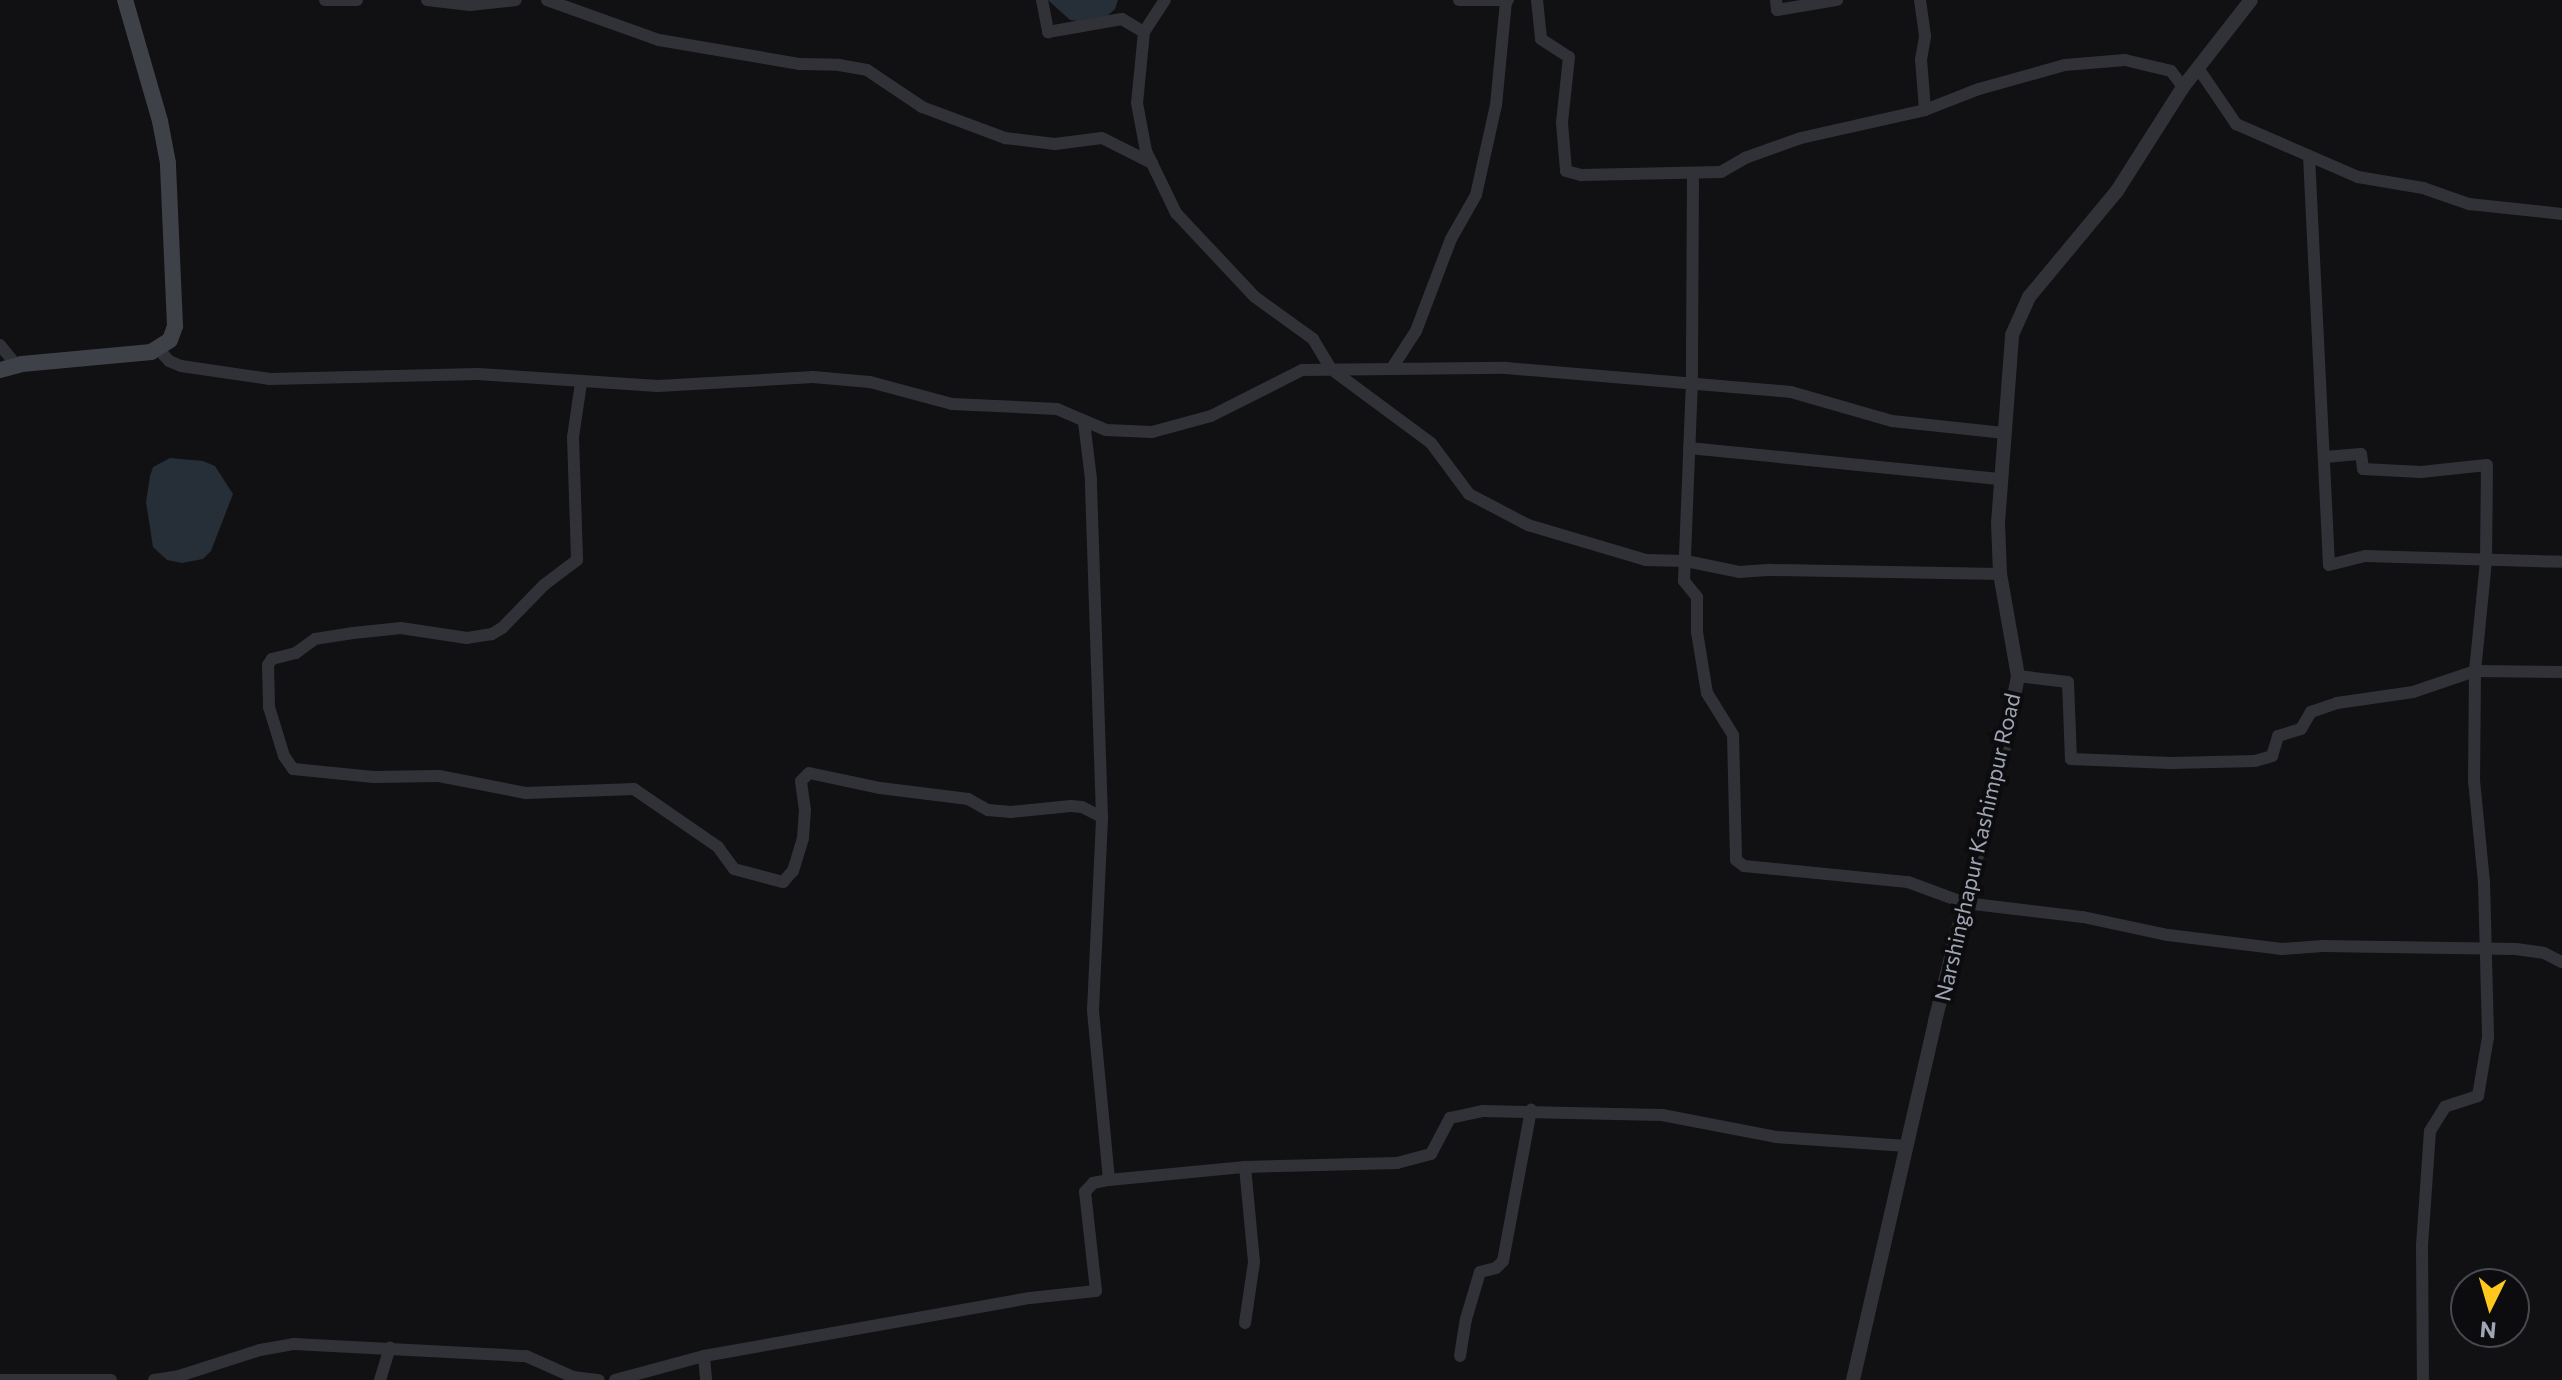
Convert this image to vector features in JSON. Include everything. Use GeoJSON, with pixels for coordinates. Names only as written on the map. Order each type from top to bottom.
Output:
{"type":"FeatureCollection","features":[{"type":"Feature","properties":{"kind":"main road"},"geometry":{"type":"LineString","coordinates":[[12,366],[155,350],[170,340],[175,326],[168,163],[160,121],[125,0]]}},
{"type":"Feature","properties":{"kind":"street"},"geometry":{"type":"LineString","coordinates":[[325,0],[357,0]]}},
{"type":"Feature","properties":{"kind":"street"},"geometry":{"type":"LineString","coordinates":[[427,0],[470,5],[516,0]]}},
{"type":"Feature","properties":{"kind":"street"},"geometry":{"type":"LineString","coordinates":[[547,0],[659,40],[800,64],[839,65],[867,70],[922,107],[1005,138],[1055,144],[1102,138],[1152,163]]}},
{"type":"Feature","properties":{"kind":"street"},"geometry":{"type":"LineString","coordinates":[[1042,0],[1048,32],[1122,19],[1144,32]]}},
{"type":"Feature","properties":{"kind":"street"},"geometry":{"type":"LineString","coordinates":[[1165,0],[1144,32],[1137,103],[1146,151],[1176,213],[1255,297],[1313,339],[1331,369],[1431,443],[1469,494],[1528,525],[1646,560],[1686,561],[1739,572],[2000,574]]}},
{"type":"Feature","properties":{"kind":"street"},"geometry":{"type":"LineString","coordinates":[[1392,368],[1421,321],[1451,239],[1476,195],[1496,105],[1507,1],[1459,0]]}},
{"type":"Feature","properties":{"kind":"street"},"geometry":{"type":"LineString","coordinates":[[1537,0],[1541,39],[1569,57],[1562,123],[1566,171],[1581,175],[1721,172],[1745,158],[1801,138],[1925,110],[1979,89],[2065,65],[2125,60],[2171,71],[2183,87]]}},
{"type":"Feature","properties":{"kind":"street"},"geometry":{"type":"LineString","coordinates":[[1776,0],[1777,10],[1837,0]]}},
{"type":"Feature","properties":{"kind":"street"},"geometry":{"type":"LineString","coordinates":[[1920,0],[1925,37],[1921,59],[1925,110]]}},
{"type":"Feature","properties":{"kind":"street","name":"Narshinghapur Kashimpur Road"},"geometry":{"type":"LineString","coordinates":[[1853,1380],[2002,757],[2018,676],[2000,574],[2001,479],[2012,335],[2029,297],[2117,191],[2183,87],[2251,0]]}},
{"type":"Feature","properties":{"kind":"street"},"geometry":{"type":"LineString","coordinates":[[2198,68],[2236,124],[2358,177],[2423,188],[2469,204],[2562,214]]}},
{"type":"Feature","properties":{"kind":"street"},"geometry":{"type":"LineString","coordinates":[[2309,156],[2329,565],[2365,556],[2562,562]]}},
{"type":"Feature","properties":{"kind":"street"},"geometry":{"type":"LineString","coordinates":[[1693,173],[1692,381],[1684,581],[1697,597],[1697,632],[1707,693],[1733,735],[1736,860],[1744,866],[1908,882],[1965,903],[2069,915],[2168,935],[2282,949],[2323,946],[2488,948],[2544,953],[2562,962]]}},
{"type":"Feature","properties":{"kind":"street"},"geometry":{"type":"LineString","coordinates":[[0,345],[12,366]]}},
{"type":"Feature","properties":{"kind":"street"},"geometry":{"type":"LineString","coordinates":[[155,350],[181,366],[270,379],[478,374],[658,386],[813,377],[870,382],[952,404],[1057,409],[1106,430],[1152,432],[1211,416],[1302,370],[1506,368],[1590,378],[1692,381],[1791,392],[1892,421],[2005,433]]}},
{"type":"Feature","properties":{"kind":"street"},"geometry":{"type":"LineString","coordinates":[[581,383],[573,437],[577,560],[544,585],[502,628],[492,634],[467,638],[401,628],[353,633],[315,639],[296,653],[272,659],[268,665],[269,707],[284,756],[293,769],[374,777],[439,776],[526,793],[634,789],[718,847],[734,869],[783,882],[793,871],[803,838],[805,810],[801,781],[809,773],[880,788],[968,799],[988,810],[1011,812],[1071,806],[1102,817]]}},
{"type":"Feature","properties":{"kind":"street"},"geometry":{"type":"LineString","coordinates":[[1084,422],[1091,479],[1102,817],[1093,1010],[1109,1180]]}},
{"type":"Feature","properties":{"kind":"street"},"geometry":{"type":"LineString","coordinates":[[1689,448],[2001,479]]}},
{"type":"Feature","properties":{"kind":"street"},"geometry":{"type":"LineString","coordinates":[[2325,457],[2361,454],[2363,469],[2421,472],[2487,465],[2486,561],[2475,671],[2474,780],[2488,948],[2485,989],[2488,1037],[2483,1081],[2478,1096],[2445,1107],[2430,1131],[2422,1245],[2423,1380]]}},
{"type":"Feature","properties":{"kind":"street"},"geometry":{"type":"LineString","coordinates":[[2018,676],[2068,682],[2071,759],[2171,763],[2255,761],[2272,756],[2278,736],[2301,729],[2311,712],[2337,703],[2413,692],[2475,671],[2562,672]]}},
{"type":"Feature","properties":{"kind":"street"},"geometry":{"type":"LineString","coordinates":[[1460,1356],[1466,1319],[1480,1272],[1496,1268],[1503,1261],[1531,1110]]}},
{"type":"Feature","properties":{"kind":"street"},"geometry":{"type":"LineString","coordinates":[[615,1380],[704,1356],[1030,1298],[1096,1291],[1085,1192],[1093,1183],[1245,1167],[1397,1163],[1431,1154],[1450,1118],[1483,1111],[1662,1115],[1776,1137],[1907,1146]]}},
{"type":"Feature","properties":{"kind":"street"},"geometry":{"type":"LineString","coordinates":[[1245,1167],[1254,1262],[1245,1323]]}},
{"type":"Feature","properties":{"kind":"street"},"geometry":{"type":"LineString","coordinates":[[154,1380],[179,1376],[273,1347],[390,1348],[526,1356],[573,1377],[599,1380]]}},
{"type":"Feature","properties":{"kind":"street"},"geometry":{"type":"LineString","coordinates":[[380,1380],[390,1348]]}},
{"type":"Feature","properties":{"kind":"street"},"geometry":{"type":"LineString","coordinates":[[704,1356],[706,1380]]}},
{"type":"Feature","properties":{"kind":"street"},"geometry":{"type":"LineString","coordinates":[[0,1380],[111,1380]]}},
{"type":"Feature","properties":{"kind":"shaded area"},"geometry":{"type":"Polygon","coordinates":[[[1048,0],[1118,0],[1115,9],[1106,17],[1084,22],[1070,20],[1048,0]]]}},
{"type":"Feature","properties":{"kind":"shaded area"},"geometry":{"type":"Polygon","coordinates":[[[170,458],[203,461],[215,466],[233,494],[211,551],[203,559],[182,563],[167,560],[153,547],[146,502],[150,476],[153,467],[170,458]]]}}]}
